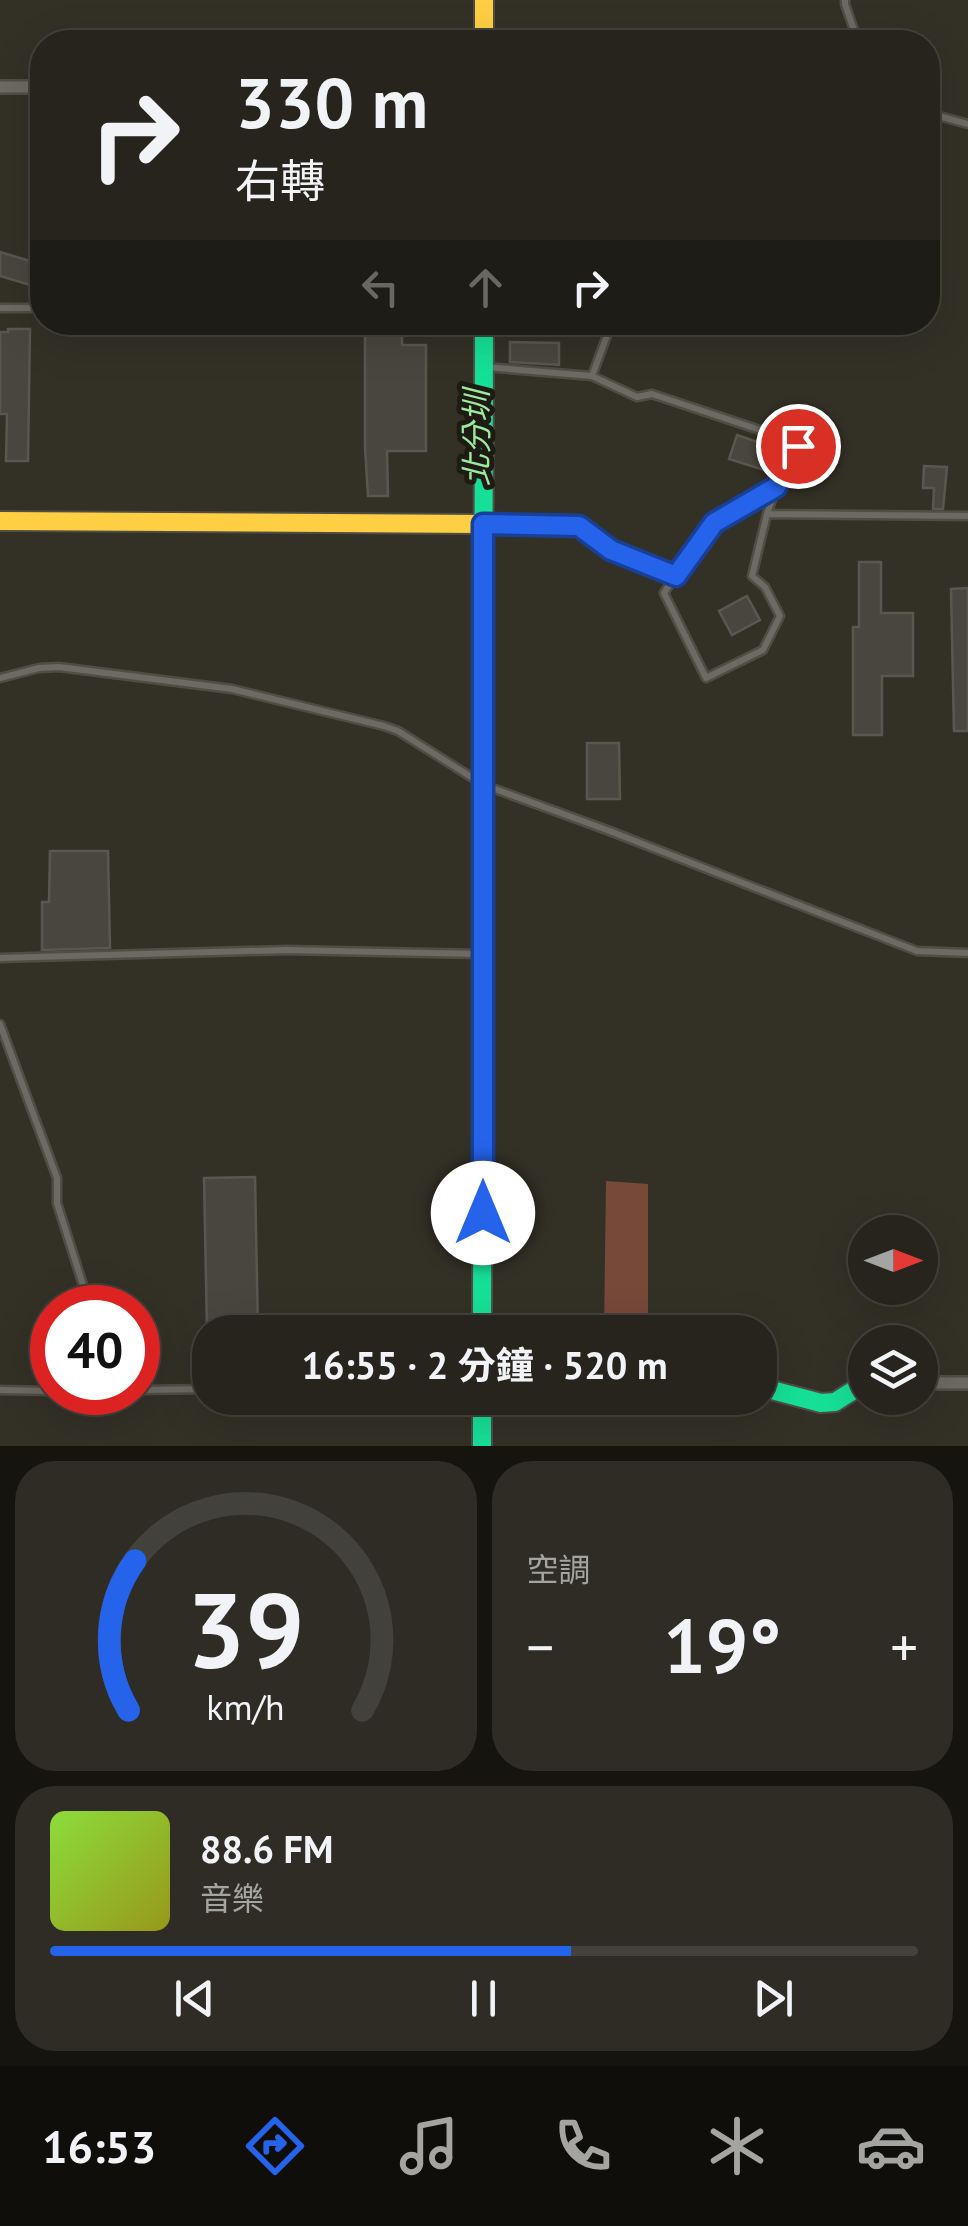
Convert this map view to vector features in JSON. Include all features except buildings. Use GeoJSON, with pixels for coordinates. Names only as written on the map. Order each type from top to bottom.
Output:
{"type":"FeatureCollection","features":[{"type":"Feature","properties":{"kind":"street"},"geometry":{"type":"LineString","coordinates":[[484,0],[484,30]]}},
{"type":"Feature","properties":{"kind":"street"},"geometry":{"type":"LineString","coordinates":[[0,87],[30,87]]}},
{"type":"Feature","properties":{"kind":"street"},"geometry":{"type":"LineString","coordinates":[[482,1315],[477,954],[484,784],[476,524],[484,335]]}},
{"type":"Feature","properties":{"kind":"street"},"geometry":{"type":"LineString","coordinates":[[0,521],[476,524]]}},
{"type":"Feature","properties":{"kind":"street"},"geometry":{"type":"LineString","coordinates":[[938,1383],[968,1383]]}},
{"type":"Feature","properties":{"kind":"street"},"geometry":{"type":"LineString","coordinates":[[777,1391],[821,1403],[835,1402],[848,1394]]}},
{"type":"Feature","properties":{"kind":"street"},"geometry":{"type":"LineString","coordinates":[[482,1415],[482,1446]]}},
{"type":"Feature","properties":{"kind":"lane"},"geometry":{"type":"LineString","coordinates":[[845,0],[854,30]]}},
{"type":"Feature","properties":{"kind":"lane"},"geometry":{"type":"LineString","coordinates":[[940,116],[968,124]]}},
{"type":"Feature","properties":{"kind":"lane"},"geometry":{"type":"LineString","coordinates":[[0,308],[30,308]]}},
{"type":"Feature","properties":{"kind":"lane"},"geometry":{"type":"LineString","coordinates":[[592,376],[607,335]]}},
{"type":"Feature","properties":{"kind":"lane"},"geometry":{"type":"LineString","coordinates":[[484,367],[592,376],[636,398],[652,394],[798,446],[776,487],[752,576],[765,587],[780,616],[763,650],[706,678],[664,592],[714,523],[776,487]]}},
{"type":"Feature","properties":{"kind":"lane"},"geometry":{"type":"LineString","coordinates":[[767,514],[968,516]]}},
{"type":"Feature","properties":{"kind":"lane"},"geometry":{"type":"LineString","coordinates":[[476,524],[579,526],[611,550],[676,576]]}},
{"type":"Feature","properties":{"kind":"lane"},"geometry":{"type":"LineString","coordinates":[[0,678],[59,666],[232,689],[398,731],[484,784],[917,952],[968,953]]}},
{"type":"Feature","properties":{"kind":"lane"},"geometry":{"type":"LineString","coordinates":[[0,958],[286,950],[477,954]]}},
{"type":"Feature","properties":{"kind":"lane"},"geometry":{"type":"LineString","coordinates":[[0,1024],[57,1178],[57,1203],[83,1285]]}},
{"type":"Feature","properties":{"kind":"lane"},"geometry":{"type":"LineString","coordinates":[[160,1390],[192,1389]]}},
{"type":"Feature","properties":{"kind":"lane"},"geometry":{"type":"LineString","coordinates":[[0,1390],[30,1391]]}},
{"type":"Feature","properties":{"kind":"shaded area"},"geometry":{"type":"Polygon","coordinates":[[[606,1181],[648,1184],[648,1315],[604,1315],[606,1181]]]}},
{"type":"Feature","properties":{"kind":"traffic: fast"},"geometry":{"type":"LineString","coordinates":[[482,1315],[484,335]]}},
{"type":"Feature","properties":{"kind":"traffic: fast"},"geometry":{"type":"LineString","coordinates":[[777,1391],[821,1403],[835,1402],[848,1394]]}},
{"type":"Feature","properties":{"kind":"traffic: fast"},"geometry":{"type":"LineString","coordinates":[[482,1415],[482,1446]]}},
{"type":"Feature","properties":{"kind":"traffic: slow"},"geometry":{"type":"LineString","coordinates":[[484,0],[484,30]]}},
{"type":"Feature","properties":{"kind":"traffic: slow"},"geometry":{"type":"LineString","coordinates":[[0,521],[483,524]]}},
{"type":"Feature","properties":{"kind":"route"},"geometry":{"type":"LineString","coordinates":[[483,1213],[483,524],[579,526],[611,550],[676,576],[714,523],[776,487],[798,446]]}},
{"type":"Feature","properties":{"kind":"water label","name":"北分圳"},"geometry":{"type":"Point","coordinates":[477,438]}}]}
